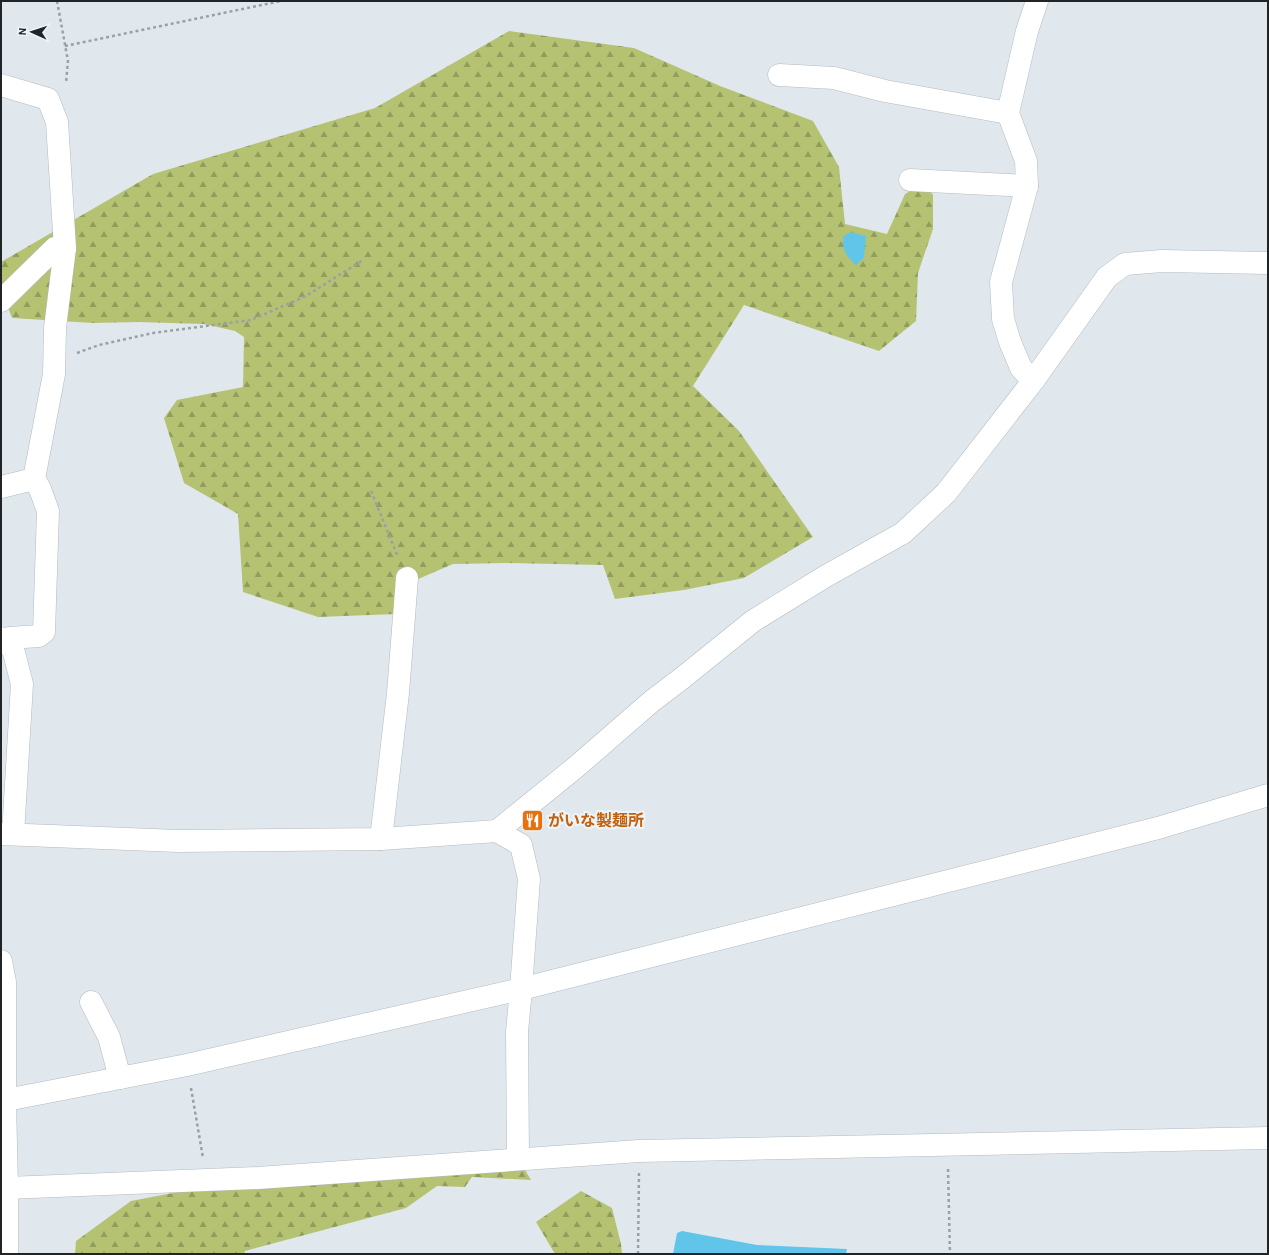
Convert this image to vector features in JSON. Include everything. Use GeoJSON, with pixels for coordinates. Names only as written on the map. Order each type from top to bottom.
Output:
{"type":"FeatureCollection","features":[{"type":"Feature","properties":{"kind":"street"},"geometry":{"type":"LineString","coordinates":[[1033,381],[1021,368],[1010,342],[1003,320],[1001,282],[1027,186],[1026,161],[1008,113],[1027,30],[1037,1]]}},
{"type":"Feature","properties":{"kind":"street"},"geometry":{"type":"LineString","coordinates":[[778,76],[834,78],[885,91],[1008,113]]}},
{"type":"Feature","properties":{"kind":"street"},"geometry":{"type":"LineString","coordinates":[[1,85],[48,99],[50,104],[57,122],[65,248],[55,328],[54,374],[34,479],[40,489],[48,511],[44,632],[39,636],[9,638],[4,640],[13,649],[22,684],[7,834],[178,841],[381,839],[497,831],[576,767],[652,701],[753,621],[826,576],[903,533],[946,493],[1033,381],[1107,277],[1125,264],[1162,262],[1268,263]]}},
{"type":"Feature","properties":{"kind":"street"},"geometry":{"type":"LineString","coordinates":[[910,180],[1027,186]]}},
{"type":"Feature","properties":{"kind":"street"},"geometry":{"type":"LineString","coordinates":[[1,301],[55,248],[65,248]]}},
{"type":"Feature","properties":{"kind":"street"},"geometry":{"type":"LineString","coordinates":[[1,487],[34,479]]}},
{"type":"Feature","properties":{"kind":"street"},"geometry":{"type":"LineString","coordinates":[[381,839],[398,693],[407,578]]}},
{"type":"Feature","properties":{"kind":"street"},"geometry":{"type":"LineString","coordinates":[[3,1101],[187,1065],[522,989],[1158,828],[1268,795]]}},
{"type":"Feature","properties":{"kind":"street"},"geometry":{"type":"LineString","coordinates":[[497,831],[520,845],[529,879],[522,989],[517,1032],[518,1159]]}},
{"type":"Feature","properties":{"kind":"street"},"geometry":{"type":"LineString","coordinates":[[1,961],[5,982],[3,1101],[7,1188],[7,1254]]}},
{"type":"Feature","properties":{"kind":"street"},"geometry":{"type":"LineString","coordinates":[[91,1002],[109,1037],[120,1078]]}},
{"type":"Feature","properties":{"kind":"street"},"geometry":{"type":"LineString","coordinates":[[7,1188],[258,1178],[639,1151],[1268,1138]]}},
{"type":"Feature","properties":{"kind":"path"},"geometry":{"type":"LineString","coordinates":[[50,104],[66,87],[68,61],[57,1]]}},
{"type":"Feature","properties":{"kind":"path"},"geometry":{"type":"LineString","coordinates":[[66,46],[281,1]]}},
{"type":"Feature","properties":{"kind":"path"},"geometry":{"type":"LineString","coordinates":[[54,360],[65,359],[81,351],[99,345],[153,333],[251,320],[306,296],[363,260]]}},
{"type":"Feature","properties":{"kind":"path"},"geometry":{"type":"LineString","coordinates":[[371,491],[407,578]]}},
{"type":"Feature","properties":{"kind":"path"},"geometry":{"type":"LineString","coordinates":[[187,1065],[207,1180]]}},
{"type":"Feature","properties":{"kind":"path"},"geometry":{"type":"LineString","coordinates":[[948,1144],[950,1254]]}},
{"type":"Feature","properties":{"kind":"path"},"geometry":{"type":"LineString","coordinates":[[638,1254],[639,1151]]}},
{"type":"Feature","properties":{"kind":"green space"},"geometry":{"type":"Polygon","coordinates":[[[509,31],[634,48],[720,86],[813,121],[839,167],[845,224],[887,234],[905,194],[923,183],[933,195],[933,229],[918,273],[916,321],[879,351],[744,305],[693,386],[739,431],[813,537],[744,578],[684,590],[615,599],[603,565],[505,563],[453,564],[409,583],[396,614],[318,617],[243,592],[238,514],[184,483],[164,418],[177,400],[243,387],[244,337],[235,331],[204,324],[138,322],[93,323],[12,318],[1,289],[1,262],[153,174],[375,108],[509,31]]]}},
{"type":"Feature","properties":{"kind":"green space"},"geometry":{"type":"Polygon","coordinates":[[[522,1165],[531,1180],[472,1177],[465,1187],[437,1186],[406,1208],[245,1251],[244,1254],[75,1254],[76,1241],[131,1201],[209,1186],[522,1165]]]}},
{"type":"Feature","properties":{"kind":"green space"},"geometry":{"type":"Polygon","coordinates":[[[581,1191],[612,1208],[622,1254],[555,1254],[536,1222],[581,1191]]]}},
{"type":"Feature","properties":{"kind":"water"},"geometry":{"type":"Polygon","coordinates":[[[850,232],[866,236],[864,258],[856,265],[850,259],[843,246],[843,237],[850,232]]]}},
{"type":"Feature","properties":{"kind":"water"},"geometry":{"type":"Polygon","coordinates":[[[682,1231],[757,1245],[847,1249],[846,1254],[673,1254],[677,1233],[682,1231]]]}},
{"type":"Feature","properties":{"kind":"place","name":"がいな製麺所"},"geometry":{"type":"Point","coordinates":[533,820]}}]}
